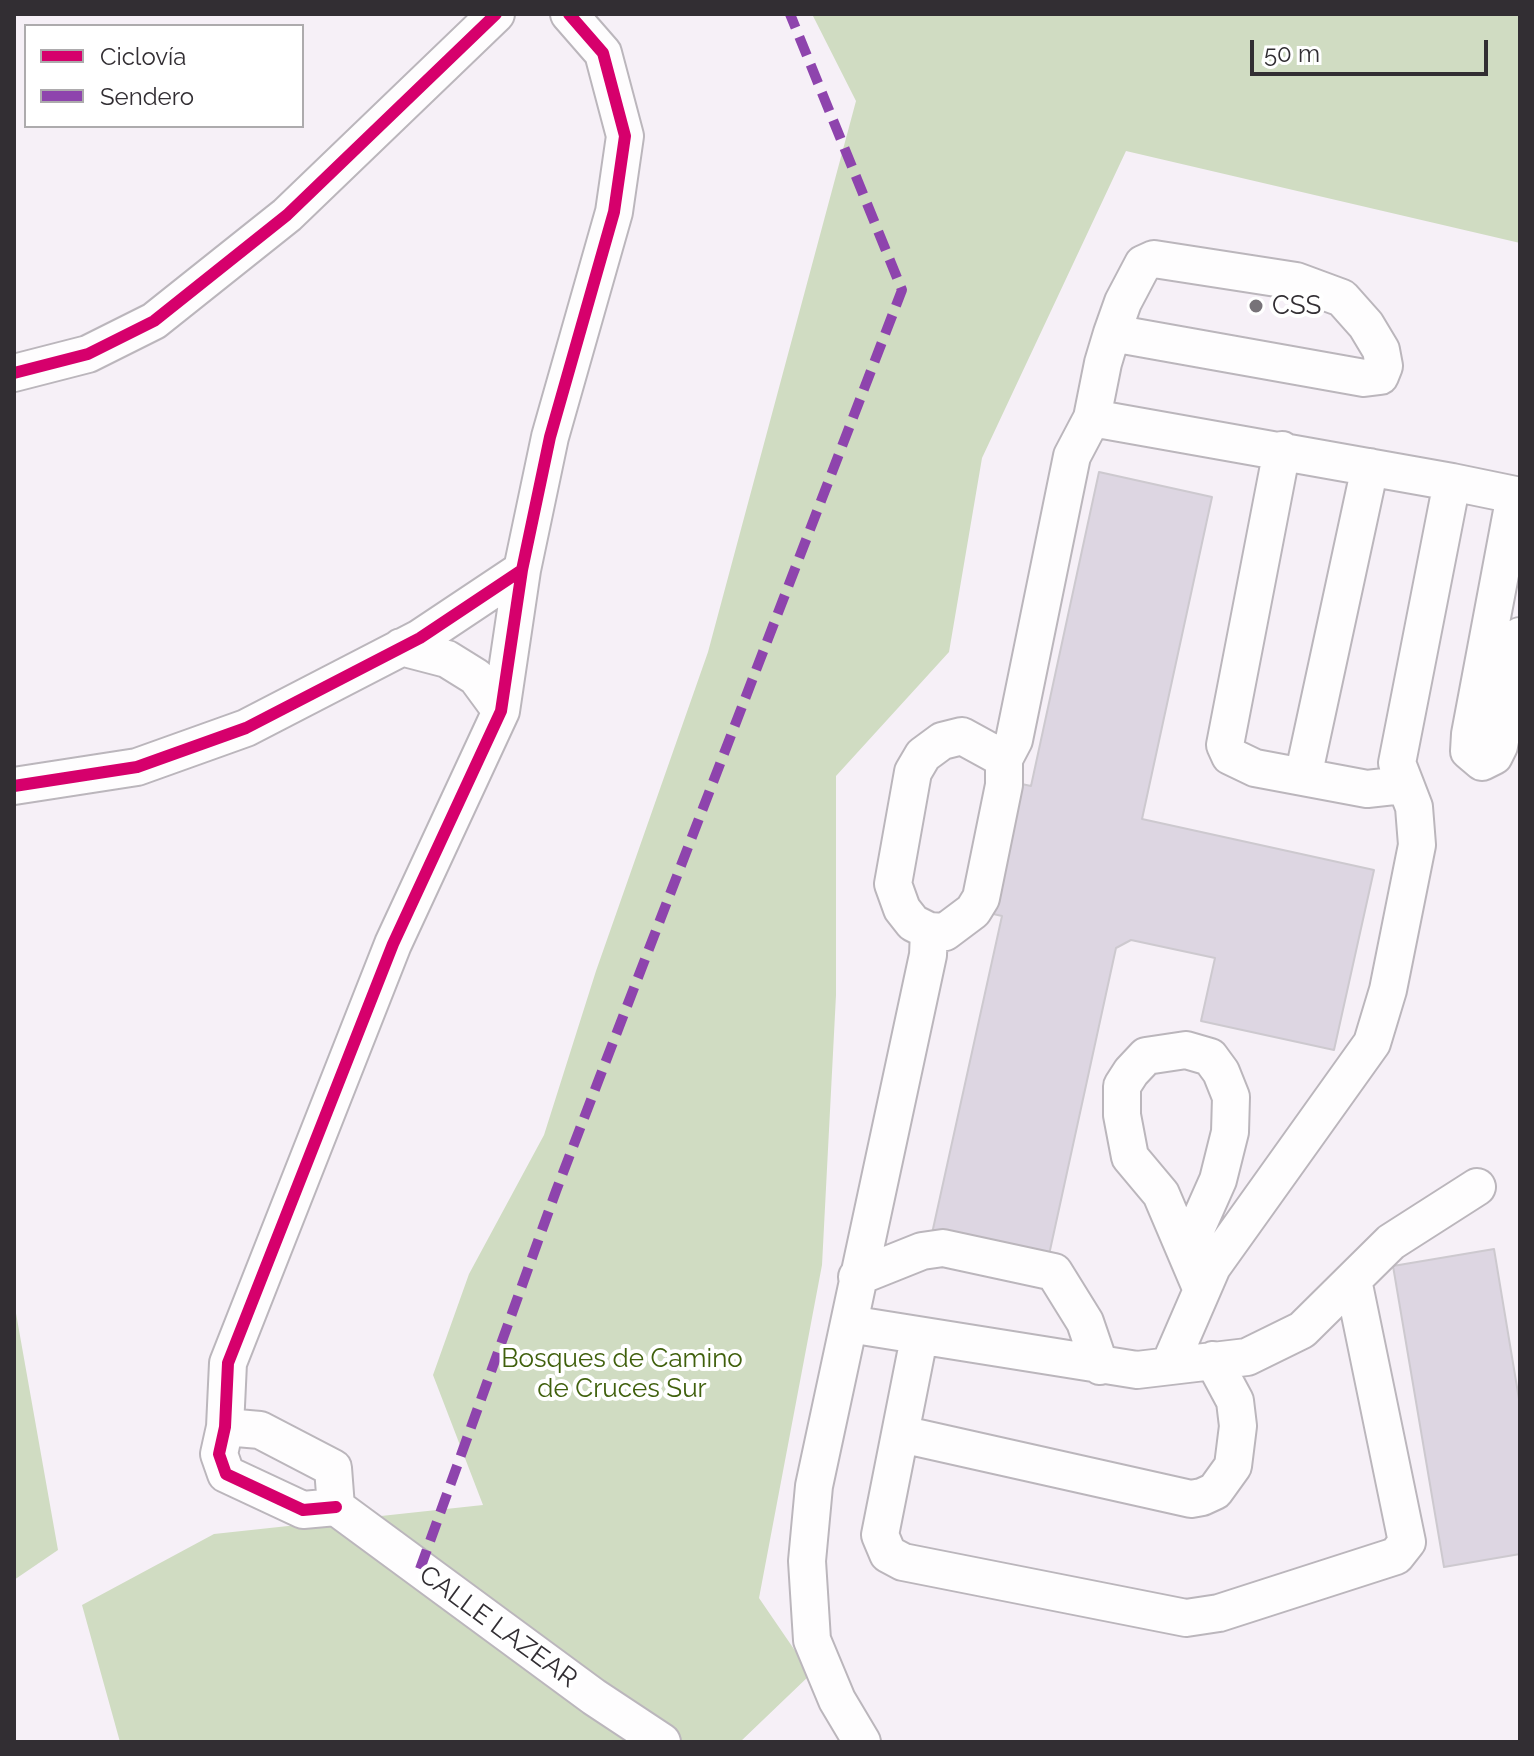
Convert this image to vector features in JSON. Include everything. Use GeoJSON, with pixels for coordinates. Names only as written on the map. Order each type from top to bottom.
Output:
{"type":"FeatureCollection","features":[{"type":"Feature","properties":{"kind":"street"},"geometry":{"type":"LineString","coordinates":[[14,373],[88,354],[154,321],[287,215],[496,14]]}},
{"type":"Feature","properties":{"kind":"street"},"geometry":{"type":"LineString","coordinates":[[225,1427],[260,1430],[333,1468],[336,1507],[303,1510],[226,1474],[219,1454],[225,1427],[228,1363],[393,944],[501,711],[522,570],[550,437],[614,212],[625,136],[603,53],[569,14]]}},
{"type":"Feature","properties":{"kind":"street"},"geometry":{"type":"LineString","coordinates":[[1004,759],[962,736],[942,741],[923,755],[913,772],[893,884],[902,909],[913,923],[929,931],[945,932],[973,911],[981,898],[1004,785],[1004,759],[1014,740],[1072,456],[1092,418],[1112,333],[1132,280],[1143,264],[1154,259],[1296,281],[1342,298],[1366,325],[1381,350],[1384,366],[1380,376],[1364,378],[1112,333]]}},
{"type":"Feature","properties":{"kind":"street"},"geometry":{"type":"LineString","coordinates":[[1092,418],[1282,450],[1518,496],[1470,734],[1469,751],[1482,762],[1494,756],[1499,746],[1520,636]]}},
{"type":"Feature","properties":{"kind":"street"},"geometry":{"type":"LineString","coordinates":[[1282,450],[1225,745],[1230,756],[1255,768],[1367,789],[1403,785]]}},
{"type":"Feature","properties":{"kind":"street"},"geometry":{"type":"LineString","coordinates":[[1303,777],[1370,467]]}},
{"type":"Feature","properties":{"kind":"street"},"geometry":{"type":"LineString","coordinates":[[1170,1364],[1212,1267],[1372,1043],[1388,990],[1417,845],[1414,807],[1397,763],[1452,482]]}},
{"type":"Feature","properties":{"kind":"street"},"geometry":{"type":"LineString","coordinates":[[14,786],[137,767],[246,728],[401,647],[522,570]]}},
{"type":"Feature","properties":{"kind":"street"},"geometry":{"type":"LineString","coordinates":[[401,647],[447,659],[467,671],[476,677],[501,711]]}},
{"type":"Feature","properties":{"kind":"street"},"geometry":{"type":"LineString","coordinates":[[862,1742],[837,1700],[812,1640],[807,1561],[814,1486],[928,955],[929,931]]}},
{"type":"Feature","properties":{"kind":"street"},"geometry":{"type":"LineString","coordinates":[[1186,1252],[1218,1180],[1230,1132],[1231,1097],[1221,1072],[1210,1057],[1186,1050],[1146,1056],[1122,1086],[1122,1115],[1130,1157],[1161,1194],[1201,1288]]}},
{"type":"Feature","properties":{"kind":"street"},"geometry":{"type":"LineString","coordinates":[[849,1324],[919,1338],[1137,1370],[1247,1357],[1302,1330],[1391,1242],[1477,1187]]}},
{"type":"Feature","properties":{"kind":"street"},"geometry":{"type":"LineString","coordinates":[[857,1277],[922,1251],[943,1248],[1054,1272],[1085,1322],[1100,1366]]}},
{"type":"Feature","properties":{"kind":"street"},"geometry":{"type":"LineString","coordinates":[[919,1338],[880,1535],[888,1554],[903,1562],[1186,1618],[1219,1613],[1396,1556],[1407,1542],[1353,1280]]}},
{"type":"Feature","properties":{"kind":"street"},"geometry":{"type":"LineString","coordinates":[[901,1434],[1191,1499],[1202,1497],[1215,1491],[1233,1466],[1238,1426],[1235,1401],[1213,1360]]}},
{"type":"Feature","properties":{"kind":"street","name":"CALLE LAZEAR"},"geometry":{"type":"LineString","coordinates":[[336,1507],[594,1697],[662,1742]]}},
{"type":"Feature","properties":{"kind":"green space","name":"Bosques de Camino de Cruces Sur"},"geometry":{"type":"Polygon","coordinates":[[[812,14],[1520,14],[1520,243],[1126,151],[982,458],[949,652],[836,776],[836,995],[822,1265],[759,1598],[811,1674],[740,1742],[120,1742],[82,1605],[214,1534],[483,1505],[433,1375],[469,1274],[544,1135],[596,971],[708,652],[856,101],[812,14]]]}},
{"type":"Feature","properties":{"kind":"green space"},"geometry":{"type":"Polygon","coordinates":[[[14,1302],[58,1550],[14,1580],[14,1302]]]}},
{"type":"Feature","properties":{"kind":"building"},"geometry":{"type":"Polygon","coordinates":[[[1099,472],[1212,497],[1142,819],[1374,870],[1334,1050],[1201,1021],[1215,958],[1131,940],[1116,948],[1047,1264],[931,1238],[1002,916],[989,913],[1017,783],[1031,786],[1099,472]]]}},
{"type":"Feature","properties":{"kind":"building"},"geometry":{"type":"Polygon","coordinates":[[[1494,1249],[1520,1405],[1520,1554],[1444,1567],[1393,1266],[1494,1249]]]}},
{"type":"Feature","properties":{"kind":"marked path"},"geometry":{"type":"LineString","coordinates":[[420,1569],[556,1191],[902,290],[790,14]]}},
{"type":"Feature","properties":{"kind":"cycle path"},"geometry":{"type":"LineString","coordinates":[[14,373],[88,354],[154,321],[287,215],[496,14]]}},
{"type":"Feature","properties":{"kind":"cycle path"},"geometry":{"type":"LineString","coordinates":[[336,1507],[303,1510],[226,1474],[219,1454],[225,1427],[228,1363],[393,944],[501,711],[522,570],[550,437],[614,212],[625,136],[603,53],[569,14]]}},
{"type":"Feature","properties":{"kind":"cycle path"},"geometry":{"type":"LineString","coordinates":[[14,786],[137,767],[246,728],[420,638],[522,570]]}},
{"type":"Feature","properties":{"kind":"place","name":"CSS"},"geometry":{"type":"Point","coordinates":[1256,306]}}]}
